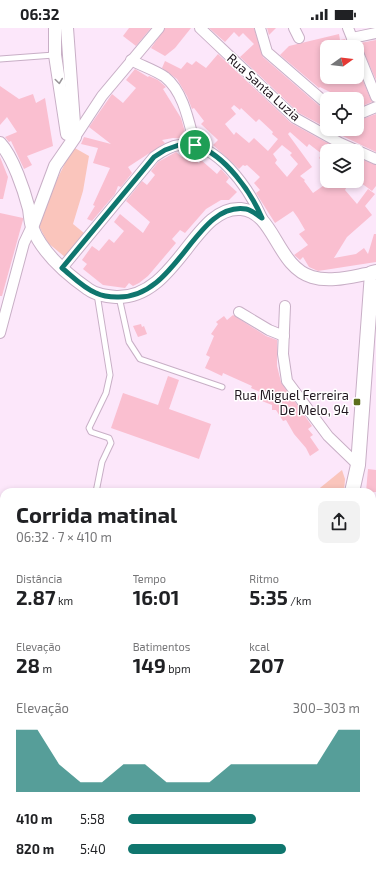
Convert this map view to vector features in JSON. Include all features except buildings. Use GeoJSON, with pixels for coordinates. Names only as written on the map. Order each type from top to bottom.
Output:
{"type":"FeatureCollection","features":[{"type":"Feature","properties":{"kind":"main road"},"geometry":{"type":"LineString","coordinates":[[353,488],[358,465],[374,272]]}},
{"type":"Feature","properties":{"kind":"street"},"geometry":{"type":"LineString","coordinates":[[55,28],[55,55],[72,141]]}},
{"type":"Feature","properties":{"kind":"street"},"geometry":{"type":"LineString","coordinates":[[68,28],[72,141]]}},
{"type":"Feature","properties":{"kind":"street"},"geometry":{"type":"LineString","coordinates":[[0,333],[24,243],[55,166],[102,96],[159,28]]}},
{"type":"Feature","properties":{"kind":"street","name":"Rua Santa Luzia"},"geometry":{"type":"LineString","coordinates":[[200,28],[296,118],[340,143],[376,159]]}},
{"type":"Feature","properties":{"kind":"street"},"geometry":{"type":"LineString","coordinates":[[260,28],[267,52],[320,98]]}},
{"type":"Feature","properties":{"kind":"street"},"geometry":{"type":"LineString","coordinates":[[294,28],[299,38]]}},
{"type":"Feature","properties":{"kind":"street"},"geometry":{"type":"LineString","coordinates":[[348,28],[353,40]]}},
{"type":"Feature","properties":{"kind":"street"},"geometry":{"type":"LineString","coordinates":[[361,40],[376,34]]}},
{"type":"Feature","properties":{"kind":"street"},"geometry":{"type":"LineString","coordinates":[[131,60],[160,74],[170,82],[185,110],[195,145]]}},
{"type":"Feature","properties":{"kind":"street"},"geometry":{"type":"LineString","coordinates":[[364,67],[376,97]]}},
{"type":"Feature","properties":{"kind":"street"},"geometry":{"type":"LineString","coordinates":[[364,112],[376,107]]}},
{"type":"Feature","properties":{"kind":"street"},"geometry":{"type":"LineString","coordinates":[[0,143],[8,155],[24,192],[32,226],[45,250],[62,268],[97,294],[119,297],[135,295],[149,289],[161,280],[208,223],[220,214],[239,209],[248,210],[262,218]]}},
{"type":"Feature","properties":{"kind":"street"},"geometry":{"type":"LineString","coordinates":[[62,268],[154,157],[165,150],[179,145],[195,145],[223,162],[249,192],[281,251],[302,273],[312,278],[337,279],[374,272]]}},
{"type":"Feature","properties":{"kind":"street"},"geometry":{"type":"LineString","coordinates":[[285,306],[284,366],[287,381],[328,436],[358,465]]}},
{"type":"Feature","properties":{"kind":"street"},"geometry":{"type":"LineString","coordinates":[[239,312],[269,330],[284,336]]}},
{"type":"Feature","properties":{"kind":"lane"},"geometry":{"type":"LineString","coordinates":[[0,59],[55,55]]}},
{"type":"Feature","properties":{"kind":"lane"},"geometry":{"type":"LineString","coordinates":[[97,294],[110,375],[106,393],[89,428],[91,432],[109,438],[111,443],[102,462],[97,488]]}},
{"type":"Feature","properties":{"kind":"lane"},"geometry":{"type":"LineString","coordinates":[[119,297],[129,342],[140,359],[222,387]]}},
{"type":"Feature","properties":{"kind":"shaded area"},"geometry":{"type":"Polygon","coordinates":[[[73,147],[89,156],[83,191],[73,224],[84,233],[65,257],[48,243],[40,228],[40,214],[73,147]]]}},
{"type":"Feature","properties":{"kind":"shaded area"},"geometry":{"type":"Polygon","coordinates":[[[342,470],[345,479],[344,488],[320,488],[342,470]]]}},
{"type":"Feature","properties":{"kind":"place","name":"Rua Miguel Ferreira De Melo, 94"},"geometry":{"type":"Point","coordinates":[357,402]}},
{"type":"Feature","properties":{"kind":"route"},"geometry":{"type":"LineString","coordinates":[[179,145],[195,145],[204,148],[223,162],[246,188],[262,218],[248,210],[239,209],[229,210],[220,214],[208,223],[161,280],[149,289],[135,295],[112,297],[97,294],[88,289],[62,268],[154,157],[165,150],[179,145]]}}]}
